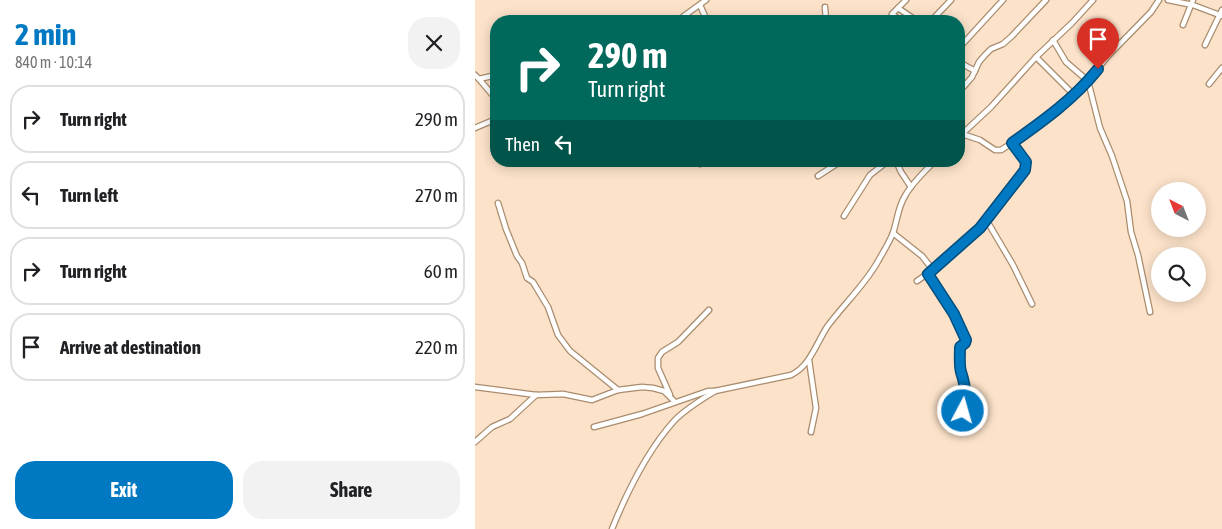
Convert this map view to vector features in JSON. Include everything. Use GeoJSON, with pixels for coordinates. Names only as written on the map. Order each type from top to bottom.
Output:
{"type":"FeatureCollection","features":[{"type":"Feature","properties":{"kind":"street"},"geometry":{"type":"LineString","coordinates":[[686,15],[707,0]]}},
{"type":"Feature","properties":{"kind":"street"},"geometry":{"type":"LineString","coordinates":[[893,15],[892,14],[906,0]]}},
{"type":"Feature","properties":{"kind":"street"},"geometry":{"type":"LineString","coordinates":[[937,15],[951,0]]}},
{"type":"Feature","properties":{"kind":"street"},"geometry":{"type":"LineString","coordinates":[[965,41],[1003,0]]}},
{"type":"Feature","properties":{"kind":"street"},"geometry":{"type":"LineString","coordinates":[[965,86],[973,77],[985,55],[991,49],[1003,44],[1047,0]]}},
{"type":"Feature","properties":{"kind":"street"},"geometry":{"type":"LineString","coordinates":[[965,137],[980,140],[995,150],[1001,150],[1045,120],[1088,81],[1107,58],[1139,26],[1159,0]]}},
{"type":"Feature","properties":{"kind":"street"},"geometry":{"type":"LineString","coordinates":[[1168,0],[1220,15]]}},
{"type":"Feature","properties":{"kind":"street"},"geometry":{"type":"LineString","coordinates":[[1183,25],[1193,0]]}},
{"type":"Feature","properties":{"kind":"street"},"geometry":{"type":"LineString","coordinates":[[965,131],[991,107],[1036,56],[1091,1]]}},
{"type":"Feature","properties":{"kind":"street"},"geometry":{"type":"LineString","coordinates":[[700,5],[704,15]]}},
{"type":"Feature","properties":{"kind":"street"},"geometry":{"type":"LineString","coordinates":[[825,7],[826,15]]}},
{"type":"Feature","properties":{"kind":"street"},"geometry":{"type":"LineString","coordinates":[[898,8],[908,15]]}},
{"type":"Feature","properties":{"kind":"street"},"geometry":{"type":"LineString","coordinates":[[1205,45],[1222,10]]}},
{"type":"Feature","properties":{"kind":"street"},"geometry":{"type":"LineString","coordinates":[[1053,40],[1066,62],[1088,81],[1100,128],[1127,200],[1129,218],[1149,312]]}},
{"type":"Feature","properties":{"kind":"street"},"geometry":{"type":"LineString","coordinates":[[1036,56],[1074,95]]}},
{"type":"Feature","properties":{"kind":"street"},"geometry":{"type":"LineString","coordinates":[[965,66],[975,72]]}},
{"type":"Feature","properties":{"kind":"street"},"geometry":{"type":"LineString","coordinates":[[1209,84],[1222,68]]}},
{"type":"Feature","properties":{"kind":"street"},"geometry":{"type":"LineString","coordinates":[[477,77],[490,76]]}},
{"type":"Feature","properties":{"kind":"street"},"geometry":{"type":"LineString","coordinates":[[477,77],[490,92]]}},
{"type":"Feature","properties":{"kind":"street"},"geometry":{"type":"LineString","coordinates":[[475,128],[490,122]]}},
{"type":"Feature","properties":{"kind":"street"},"geometry":{"type":"LineString","coordinates":[[917,281],[933,270],[987,220],[1026,166],[1025,160],[1012,143]]}},
{"type":"Feature","properties":{"kind":"street"},"geometry":{"type":"LineString","coordinates":[[818,176],[832,167]]}},
{"type":"Feature","properties":{"kind":"street"},"geometry":{"type":"LineString","coordinates":[[844,216],[870,175],[880,167]]}},
{"type":"Feature","properties":{"kind":"street"},"geometry":{"type":"LineString","coordinates":[[899,167],[911,187]]}},
{"type":"Feature","properties":{"kind":"street"},"geometry":{"type":"LineString","coordinates":[[594,427],[642,414],[700,393],[791,375],[799,371],[809,360],[829,325],[864,284],[893,233],[904,196],[929,167]]}},
{"type":"Feature","properties":{"kind":"street"},"geometry":{"type":"LineString","coordinates":[[498,203],[517,256],[522,263],[527,278],[533,282],[548,307],[558,336],[570,351],[618,390]]}},
{"type":"Feature","properties":{"kind":"street"},"geometry":{"type":"LineString","coordinates":[[987,220],[1010,259],[1032,304]]}},
{"type":"Feature","properties":{"kind":"street"},"geometry":{"type":"LineString","coordinates":[[893,233],[922,256],[933,270]]}},
{"type":"Feature","properties":{"kind":"street"},"geometry":{"type":"LineString","coordinates":[[928,274],[954,314],[966,340],[960,347],[961,370],[966,396],[963,411]]}},
{"type":"Feature","properties":{"kind":"street"},"geometry":{"type":"LineString","coordinates":[[675,402],[658,368],[658,358],[663,352],[678,342],[709,310]]}},
{"type":"Feature","properties":{"kind":"street"},"geometry":{"type":"LineString","coordinates":[[809,360],[816,408],[811,432]]}},
{"type":"Feature","properties":{"kind":"street"},"geometry":{"type":"LineString","coordinates":[[475,386],[536,395],[563,394],[592,400],[618,390],[642,387],[664,391],[671,396]]}},
{"type":"Feature","properties":{"kind":"street"},"geometry":{"type":"LineString","coordinates":[[612,529],[635,481],[659,441],[675,420],[715,391]]}},
{"type":"Feature","properties":{"kind":"street"},"geometry":{"type":"LineString","coordinates":[[475,442],[492,427],[510,419],[536,395]]}},
{"type":"Feature","properties":{"kind":"route"},"geometry":{"type":"LineString","coordinates":[[963,411],[966,396],[961,370],[960,347],[966,342],[965,335],[928,274],[980,228],[1025,170],[1026,162],[1012,143],[1065,104],[1098,69]]}}]}
